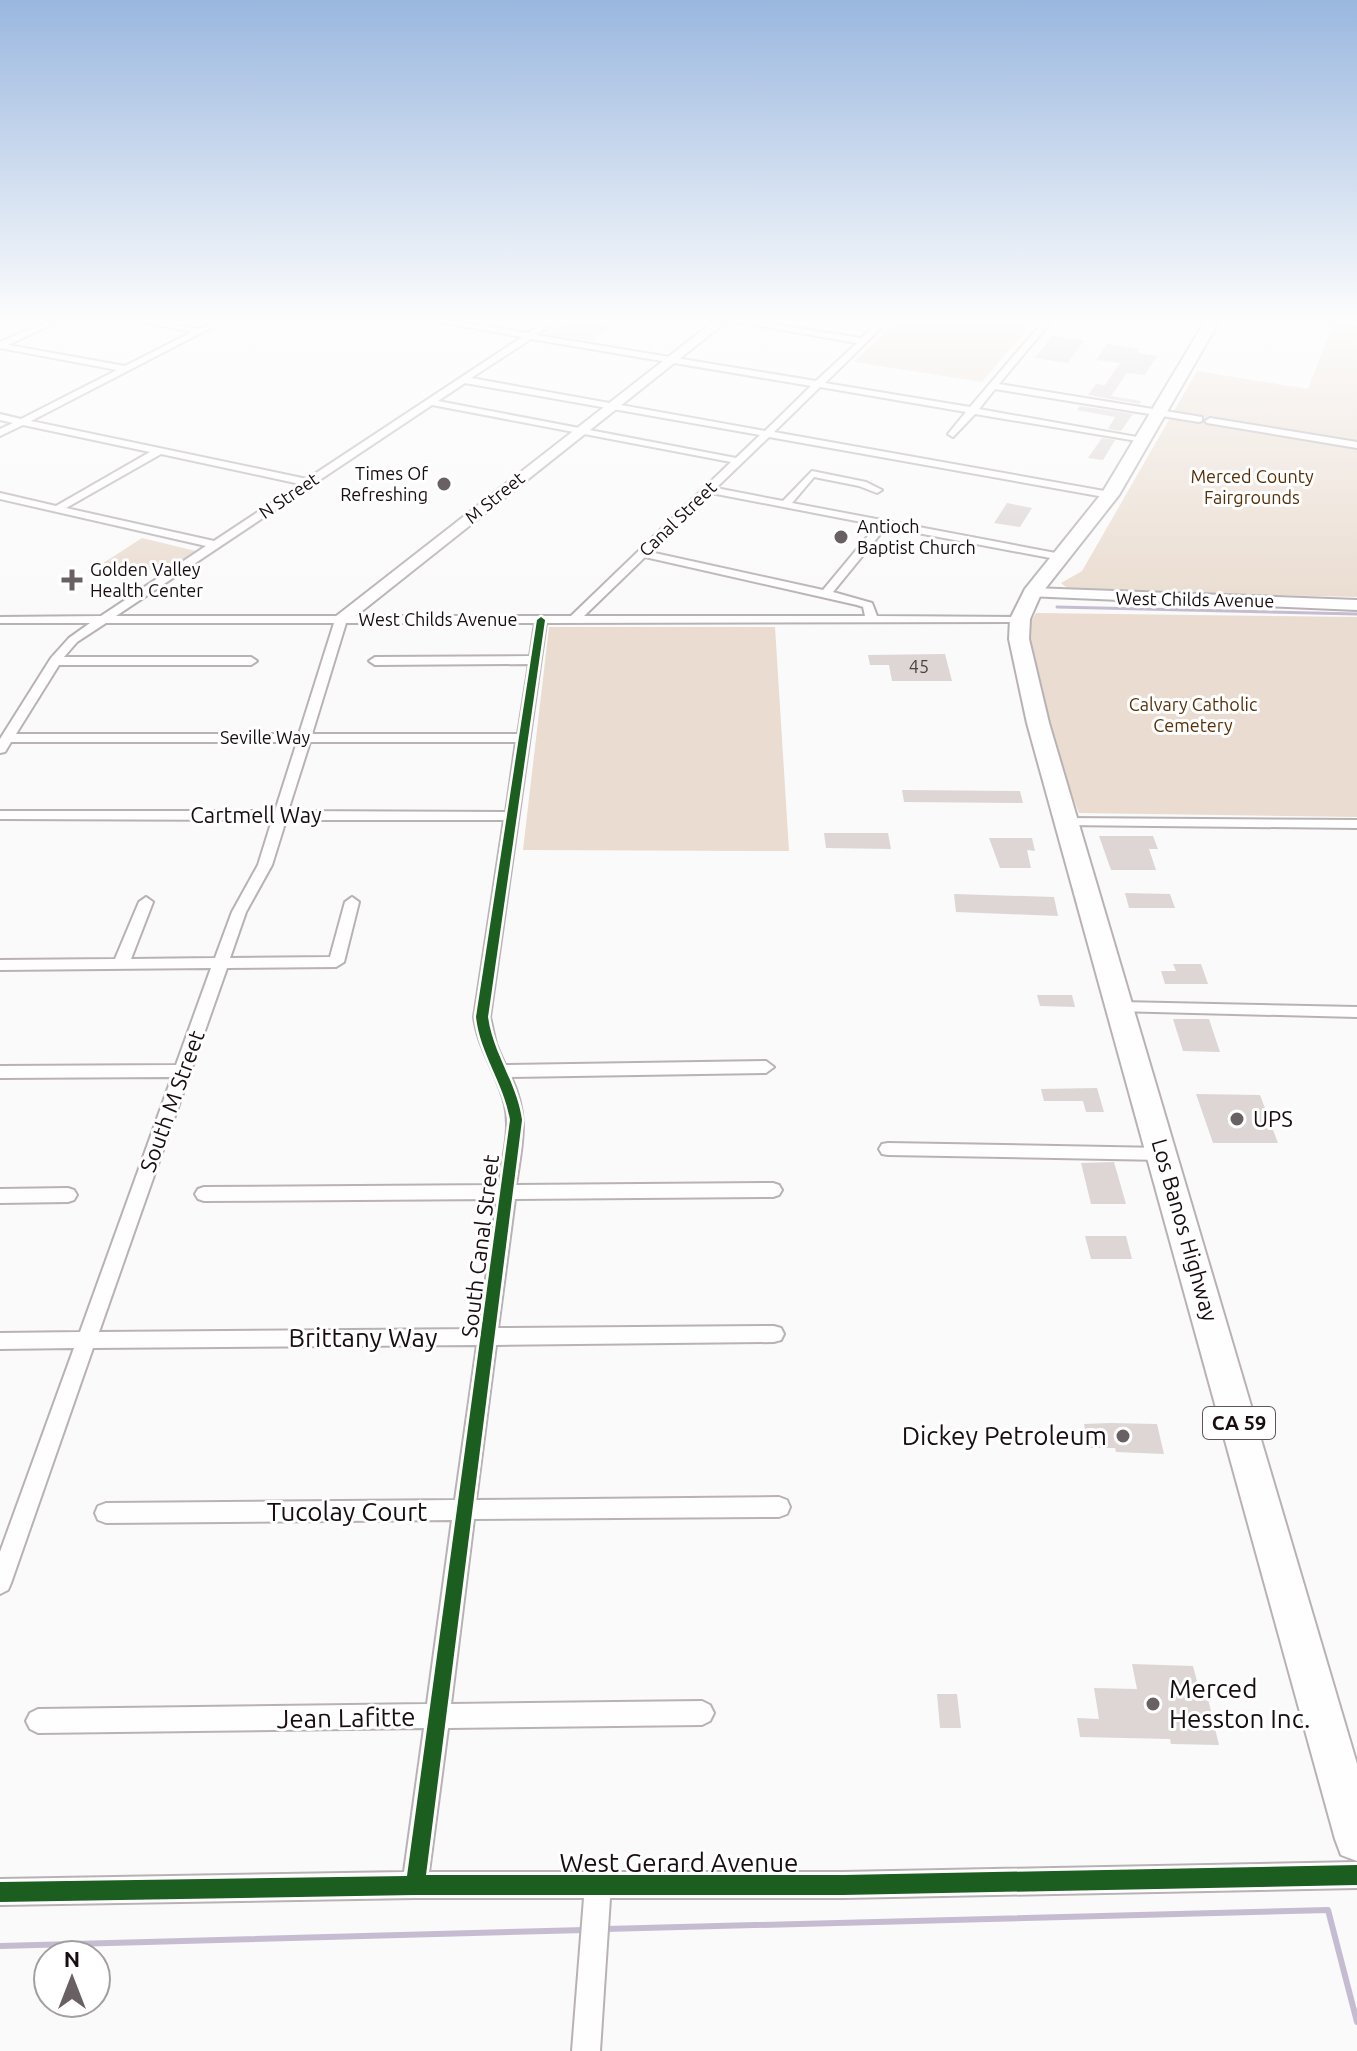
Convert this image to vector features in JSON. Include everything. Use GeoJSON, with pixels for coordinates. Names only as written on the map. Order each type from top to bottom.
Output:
{"type":"FeatureCollection","features":[{"type":"Feature","properties":{"kind":"highway","name":"CA 59"},"geometry":{"type":"LineString","coordinates":[[1020,619],[1032,593],[1110,495],[1157,414]]}},
{"type":"Feature","properties":{"kind":"highway","name":"Los Banos Highway"},"geometry":{"type":"LineString","coordinates":[[1020,619],[1019,639],[1026,680],[1357,1839]]}},
{"type":"Feature","properties":{"kind":"street"},"geometry":{"type":"LineString","coordinates":[[0,433],[37,414]]}},
{"type":"Feature","properties":{"kind":"street","name":"N Street"},"geometry":{"type":"LineString","coordinates":[[3,744],[55,661],[73,640],[414,414]]}},
{"type":"Feature","properties":{"kind":"street"},"geometry":{"type":"LineString","coordinates":[[494,414],[739,461]]}},
{"type":"Feature","properties":{"kind":"street","name":"M Street"},"geometry":{"type":"LineString","coordinates":[[341,620],[601,414]]}},
{"type":"Feature","properties":{"kind":"street"},"geometry":{"type":"LineString","coordinates":[[654,414],[1110,495]]}},
{"type":"Feature","properties":{"kind":"street","name":"Canal Street"},"geometry":{"type":"LineString","coordinates":[[573,620],[787,414]]}},
{"type":"Feature","properties":{"kind":"street"},"geometry":{"type":"LineString","coordinates":[[953,434],[970,414]]}},
{"type":"Feature","properties":{"kind":"street"},"geometry":{"type":"LineString","coordinates":[[995,414],[1143,439]]}},
{"type":"Feature","properties":{"kind":"street"},"geometry":{"type":"LineString","coordinates":[[1168,414],[1357,445]]}},
{"type":"Feature","properties":{"kind":"street"},"geometry":{"type":"LineString","coordinates":[[0,417],[310,483]]}},
{"type":"Feature","properties":{"kind":"street"},"geometry":{"type":"LineString","coordinates":[[57,509],[159,451]]}},
{"type":"Feature","properties":{"kind":"street"},"geometry":{"type":"LineString","coordinates":[[785,505],[812,474],[877,490]]}},
{"type":"Feature","properties":{"kind":"street"},"geometry":{"type":"LineString","coordinates":[[709,490],[1061,557]]}},
{"type":"Feature","properties":{"kind":"street"},"geometry":{"type":"LineString","coordinates":[[0,496],[215,545]]}},
{"type":"Feature","properties":{"kind":"street"},"geometry":{"type":"LineString","coordinates":[[827,593],[883,524]]}},
{"type":"Feature","properties":{"kind":"street"},"geometry":{"type":"LineString","coordinates":[[642,553],[861,602],[868,605],[872,619]]}},
{"type":"Feature","properties":{"kind":"street","name":"West Childs Avenue"},"geometry":{"type":"LineString","coordinates":[[1032,593],[1073,597],[1357,605]]}},
{"type":"Feature","properties":{"kind":"street","name":"West Childs Avenue"},"geometry":{"type":"LineString","coordinates":[[0,620],[1020,619]]}},
{"type":"Feature","properties":{"kind":"street","name":"South M Street"},"geometry":{"type":"LineString","coordinates":[[0,1583],[239,912],[265,865],[341,620]]}},
{"type":"Feature","properties":{"kind":"street","name":"South Canal Street"},"geometry":{"type":"LineString","coordinates":[[415,1885],[516,1120],[514,1099],[487,1046],[482,1017],[541,620]]}},
{"type":"Feature","properties":{"kind":"street"},"geometry":{"type":"LineString","coordinates":[[375,661],[535,660]]}},
{"type":"Feature","properties":{"kind":"street"},"geometry":{"type":"LineString","coordinates":[[55,661],[251,661]]}},
{"type":"Feature","properties":{"kind":"street","name":"Seville Way"},"geometry":{"type":"LineString","coordinates":[[3,744],[303,738],[523,738]]}},
{"type":"Feature","properties":{"kind":"street","name":"Cartmell Way"},"geometry":{"type":"LineString","coordinates":[[0,815],[512,816]]}},
{"type":"Feature","properties":{"kind":"street"},"geometry":{"type":"LineString","coordinates":[[1066,822],[1357,824]]}},
{"type":"Feature","properties":{"kind":"street"},"geometry":{"type":"LineString","coordinates":[[121,964],[146,902]]}},
{"type":"Feature","properties":{"kind":"street"},"geometry":{"type":"LineString","coordinates":[[0,965],[336,962],[352,902]]}},
{"type":"Feature","properties":{"kind":"street"},"geometry":{"type":"LineString","coordinates":[[1121,1007],[1357,1012]]}},
{"type":"Feature","properties":{"kind":"street"},"geometry":{"type":"LineString","coordinates":[[501,1071],[766,1067]]}},
{"type":"Feature","properties":{"kind":"street"},"geometry":{"type":"LineString","coordinates":[[0,1072],[183,1071]]}},
{"type":"Feature","properties":{"kind":"street"},"geometry":{"type":"LineString","coordinates":[[888,1149],[1163,1154]]}},
{"type":"Feature","properties":{"kind":"street"},"geometry":{"type":"LineString","coordinates":[[204,1194],[773,1190]]}},
{"type":"Feature","properties":{"kind":"street"},"geometry":{"type":"LineString","coordinates":[[0,1196],[68,1195]]}},
{"type":"Feature","properties":{"kind":"street","name":"Brittany Way"},"geometry":{"type":"LineString","coordinates":[[0,1341],[774,1334]]}},
{"type":"Feature","properties":{"kind":"street","name":"Tucolay Court"},"geometry":{"type":"LineString","coordinates":[[106,1513],[779,1507]]}},
{"type":"Feature","properties":{"kind":"street","name":"Jean Lafitte"},"geometry":{"type":"LineString","coordinates":[[38,1721],[702,1713]]}},
{"type":"Feature","properties":{"kind":"street","name":"West Gerard Avenue"},"geometry":{"type":"LineString","coordinates":[[0,1892],[415,1885],[843,1885],[1357,1875]]}},
{"type":"Feature","properties":{"kind":"street"},"geometry":{"type":"LineString","coordinates":[[586,2051],[598,1885]]}},
{"type":"Feature","properties":{"kind":"green space","name":"Merced County Fairgrounds"},"geometry":{"type":"Polygon","coordinates":[[[1172,414],[1357,414],[1357,597],[1070,590],[1061,583],[1082,571],[1172,414]]]}},
{"type":"Feature","properties":{"kind":"green space"},"geometry":{"type":"Polygon","coordinates":[[[142,538],[196,551],[163,573],[134,566],[122,573],[97,567],[142,538]]]}},
{"type":"Feature","properties":{"kind":"green space","name":"Calvary Catholic Cemetery"},"geometry":{"type":"Polygon","coordinates":[[[1036,613],[1357,617],[1357,817],[1079,813],[1046,717],[1032,661],[1029,624],[1036,613]]]}},
{"type":"Feature","properties":{"kind":"green space"},"geometry":{"type":"Polygon","coordinates":[[[549,627],[775,627],[789,851],[523,850],[549,627]]]}},
{"type":"Feature","properties":{"kind":"building"},"geometry":{"type":"Polygon","coordinates":[[[1097,414],[1133,414],[1121,431],[1108,429],[1115,417],[1097,414]]]}},
{"type":"Feature","properties":{"kind":"building"},"geometry":{"type":"Polygon","coordinates":[[[1102,438],[1115,440],[1103,460],[1088,458],[1102,438]]]}},
{"type":"Feature","properties":{"kind":"building"},"geometry":{"type":"Polygon","coordinates":[[[1007,503],[1032,508],[1020,527],[994,523],[1007,503]]]}},
{"type":"Feature","properties":{"kind":"building"},"geometry":{"type":"Polygon","coordinates":[[[945,654],[952,681],[892,681],[889,665],[870,665],[868,655],[945,654]]]}},
{"type":"Feature","properties":{"kind":"building"},"geometry":{"type":"Polygon","coordinates":[[[902,790],[1020,791],[1023,803],[904,802],[902,790]]]}},
{"type":"Feature","properties":{"kind":"building"},"geometry":{"type":"Polygon","coordinates":[[[824,833],[888,833],[891,849],[826,848],[824,833]]]}},
{"type":"Feature","properties":{"kind":"building"},"geometry":{"type":"Polygon","coordinates":[[[1099,836],[1153,836],[1158,849],[1149,849],[1156,870],[1111,870],[1099,836]]]}},
{"type":"Feature","properties":{"kind":"building"},"geometry":{"type":"Polygon","coordinates":[[[989,838],[1032,838],[1035,851],[1027,850],[1031,868],[1000,868],[989,838]]]}},
{"type":"Feature","properties":{"kind":"building"},"geometry":{"type":"Polygon","coordinates":[[[1125,893],[1170,894],[1175,908],[1129,908],[1125,893]]]}},
{"type":"Feature","properties":{"kind":"building"},"geometry":{"type":"Polygon","coordinates":[[[954,894],[1054,897],[1058,916],[956,912],[954,894]]]}},
{"type":"Feature","properties":{"kind":"building"},"geometry":{"type":"Polygon","coordinates":[[[1173,964],[1201,964],[1208,984],[1165,984],[1161,971],[1176,971],[1173,964]]]}},
{"type":"Feature","properties":{"kind":"building"},"geometry":{"type":"Polygon","coordinates":[[[1037,995],[1072,995],[1075,1007],[1040,1006],[1037,995]]]}},
{"type":"Feature","properties":{"kind":"building"},"geometry":{"type":"Polygon","coordinates":[[[1173,1019],[1209,1019],[1220,1052],[1183,1051],[1173,1019]]]}},
{"type":"Feature","properties":{"kind":"building"},"geometry":{"type":"Polygon","coordinates":[[[1097,1088],[1104,1112],[1086,1112],[1083,1101],[1044,1101],[1041,1089],[1097,1088]]]}},
{"type":"Feature","properties":{"kind":"building","name":"UPS"},"geometry":{"type":"Polygon","coordinates":[[[1196,1094],[1260,1095],[1278,1143],[1213,1143],[1196,1094]]]}},
{"type":"Feature","properties":{"kind":"building"},"geometry":{"type":"Polygon","coordinates":[[[1114,1162],[1126,1204],[1091,1204],[1081,1163],[1114,1162]]]}},
{"type":"Feature","properties":{"kind":"building"},"geometry":{"type":"Polygon","coordinates":[[[1085,1236],[1126,1236],[1132,1259],[1091,1259],[1085,1236]]]}},
{"type":"Feature","properties":{"kind":"building","name":"Dickey Petroleum"},"geometry":{"type":"Polygon","coordinates":[[[1084,1424],[1157,1424],[1164,1454],[1088,1448],[1084,1424]]]}},
{"type":"Feature","properties":{"kind":"building","name":"Merced Hesston Inc."},"geometry":{"type":"Polygon","coordinates":[[[1132,1664],[1193,1666],[1198,1685],[1205,1686],[1219,1745],[1171,1744],[1170,1739],[1080,1737],[1077,1718],[1099,1719],[1094,1688],[1137,1689],[1132,1664]]]}},
{"type":"Feature","properties":{"kind":"building"},"geometry":{"type":"Polygon","coordinates":[[[937,1694],[957,1694],[961,1728],[940,1728],[937,1694]]]}},
{"type":"Feature","properties":{"kind":"waterway"},"geometry":{"type":"LineString","coordinates":[[1057,607],[1357,614]]}},
{"type":"Feature","properties":{"kind":"waterway"},"geometry":{"type":"LineString","coordinates":[[606,1929],[1328,1910],[1357,2022]]}},
{"type":"Feature","properties":{"kind":"waterway"},"geometry":{"type":"LineString","coordinates":[[0,1946],[585,1930]]}},
{"type":"Feature","properties":{"kind":"cycle path"},"geometry":{"type":"LineString","coordinates":[[415,1885],[516,1120],[510,1093],[487,1044],[482,1017],[541,620]]}},
{"type":"Feature","properties":{"kind":"cycle path"},"geometry":{"type":"LineString","coordinates":[[0,1892],[415,1885],[843,1885],[1357,1875]]}},
{"type":"Feature","properties":{"kind":"place","name":"Times Of Refreshing"},"geometry":{"type":"Point","coordinates":[444,484]}},
{"type":"Feature","properties":{"kind":"place","name":"Antioch Baptist Church"},"geometry":{"type":"Point","coordinates":[841,537]}},
{"type":"Feature","properties":{"kind":"place","name":"Golden Valley Health Center"},"geometry":{"type":"Point","coordinates":[72,580]}},
{"type":"Feature","properties":{"kind":"place","name":"UPS"},"geometry":{"type":"Point","coordinates":[1237,1119]}},
{"type":"Feature","properties":{"kind":"place","name":"Dickey Petroleum"},"geometry":{"type":"Point","coordinates":[1123,1436]}},
{"type":"Feature","properties":{"kind":"place","name":"Merced Hesston Inc."},"geometry":{"type":"Point","coordinates":[1153,1704]}}]}
